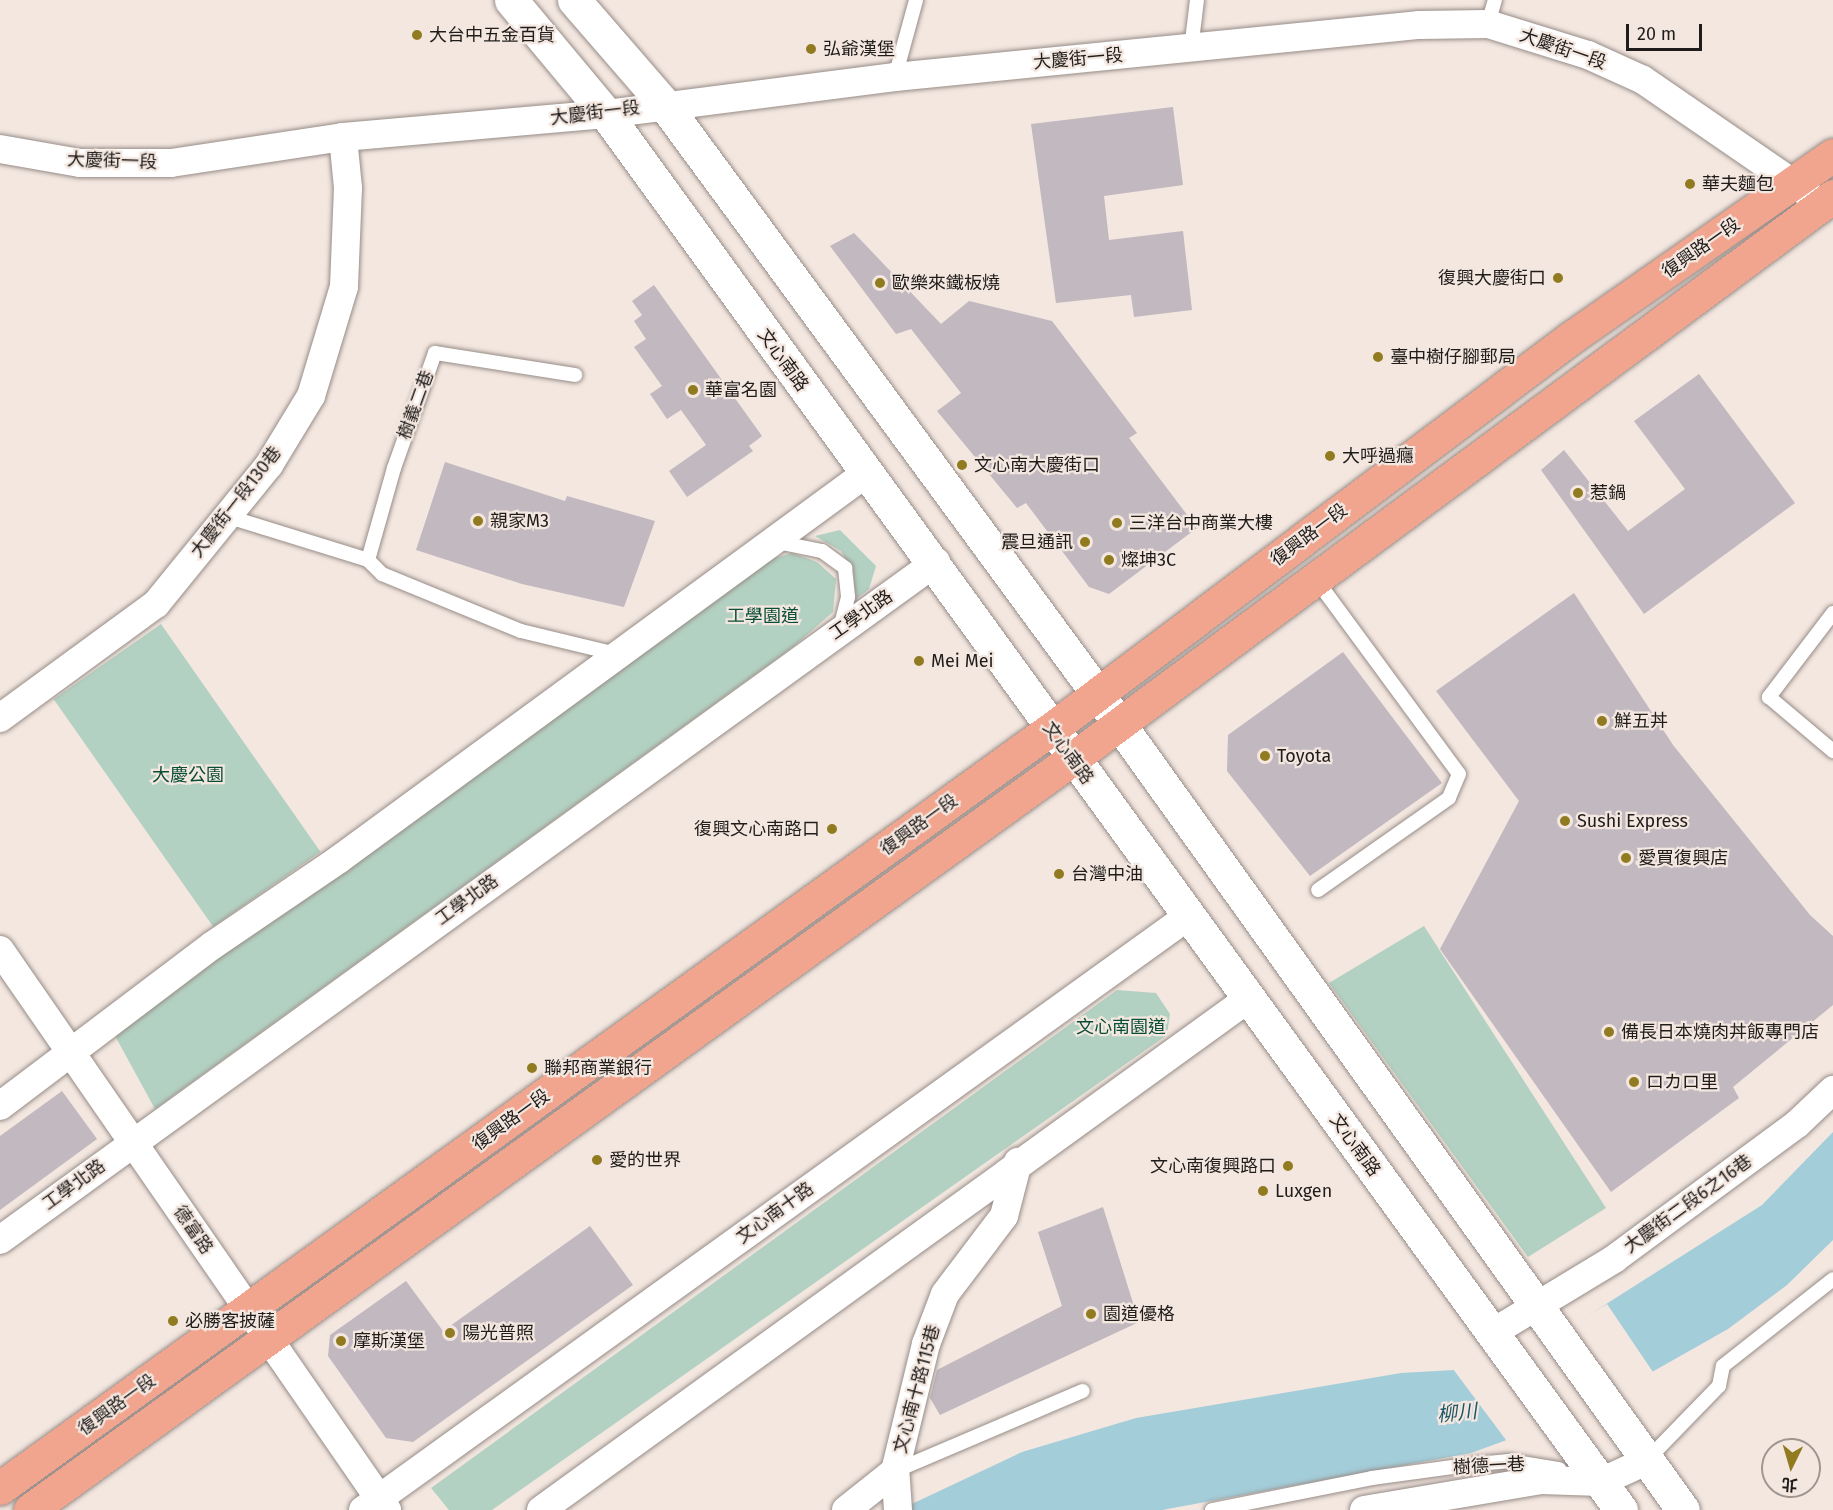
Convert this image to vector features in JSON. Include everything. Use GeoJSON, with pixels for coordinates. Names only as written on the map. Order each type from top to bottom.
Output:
{"type":"FeatureCollection","features":[{"type":"Feature","properties":{"kind":"main road","name":"文心南路"},"geometry":{"type":"LineString","coordinates":[[511,0],[606,114],[865,474],[936,562],[1072,759],[1621,1510]]}},
{"type":"Feature","properties":{"kind":"main road"},"geometry":{"type":"LineString","coordinates":[[574,0],[664,104],[1097,693],[1117,725],[1544,1314],[1646,1461],[1683,1510]]}},
{"type":"Feature","properties":{"kind":"main road","name":"復興路一段"},"geometry":{"type":"LineString","coordinates":[[0,1488],[1051,729],[1572,338],[1833,155]]}},
{"type":"Feature","properties":{"kind":"main road","name":"復興路一段"},"geometry":{"type":"LineString","coordinates":[[30,1510],[1072,759],[1315,578],[1829,205]]}},
{"type":"Feature","properties":{"kind":"street","name":"大慶街一段"},"geometry":{"type":"LineString","coordinates":[[0,149],[80,163],[171,163],[343,137],[606,114],[664,104],[895,77],[1419,25],[1491,12],[1643,80],[1829,205]]}},
{"type":"Feature","properties":{"kind":"street","name":"大慶街一段130巷"},"geometry":{"type":"LineString","coordinates":[[0,718],[156,604],[269,465],[311,396],[344,287],[348,188],[343,137]]}},
{"type":"Feature","properties":{"kind":"street"},"geometry":{"type":"LineString","coordinates":[[0,1106],[616,654],[777,542],[865,474]]}},
{"type":"Feature","properties":{"kind":"street","name":"工學北路"},"geometry":{"type":"LineString","coordinates":[[0,1240],[132,1142],[936,562]]}},
{"type":"Feature","properties":{"kind":"street","name":"文心南十路"},"geometry":{"type":"LineString","coordinates":[[377,1506],[1187,917]]}},
{"type":"Feature","properties":{"kind":"street","name":"德富路"},"geometry":{"type":"LineString","coordinates":[[0,950],[270,1339],[377,1506]]}},
{"type":"Feature","properties":{"kind":"street"},"geometry":{"type":"LineString","coordinates":[[541,1510],[1018,1162],[1248,999]]}},
{"type":"Feature","properties":{"kind":"street","name":"大慶街二段6之16巷"},"geometry":{"type":"LineString","coordinates":[[1499,1341],[1544,1314],[1614,1259],[1797,1124],[1833,1090]]}},
{"type":"Feature","properties":{"kind":"street","name":"文心南十路115巷"},"geometry":{"type":"LineString","coordinates":[[897,1492],[920,1363],[945,1294],[1004,1216],[1018,1162]]}},
{"type":"Feature","properties":{"kind":"street"},"geometry":{"type":"LineString","coordinates":[[1601,1482],[1646,1461]]}},
{"type":"Feature","properties":{"kind":"street","name":"樹德一巷"},"geometry":{"type":"LineString","coordinates":[[1364,1510],[1541,1480],[1601,1482]]}},
{"type":"Feature","properties":{"kind":"street"},"geometry":{"type":"LineString","coordinates":[[846,1510],[897,1492]]}},
{"type":"Feature","properties":{"kind":"lane"},"geometry":{"type":"LineString","coordinates":[[895,77],[916,0]]}},
{"type":"Feature","properties":{"kind":"lane"},"geometry":{"type":"LineString","coordinates":[[1191,49],[1197,0]]}},
{"type":"Feature","properties":{"kind":"lane","name":"樹義二巷"},"geometry":{"type":"LineString","coordinates":[[368,560],[394,468],[435,353],[575,375]]}},
{"type":"Feature","properties":{"kind":"lane"},"geometry":{"type":"LineString","coordinates":[[226,516],[368,560],[382,574],[521,631],[616,654]]}},
{"type":"Feature","properties":{"kind":"lane"},"geometry":{"type":"LineString","coordinates":[[777,542],[822,551],[844,568],[848,597],[839,631]]}},
{"type":"Feature","properties":{"kind":"lane"},"geometry":{"type":"LineString","coordinates":[[1315,578],[1459,774],[1449,798],[1318,890]]}},
{"type":"Feature","properties":{"kind":"lane"},"geometry":{"type":"LineString","coordinates":[[1833,613],[1769,697],[1833,751]]}},
{"type":"Feature","properties":{"kind":"lane"},"geometry":{"type":"LineString","coordinates":[[1646,1461],[1719,1386],[1723,1366],[1833,1279]]}},
{"type":"Feature","properties":{"kind":"lane","name":"文心南十路115巷"},"geometry":{"type":"LineString","coordinates":[[897,1492],[1083,1391]]}},
{"type":"Feature","properties":{"kind":"lane","name":"樹德一巷"},"geometry":{"type":"LineString","coordinates":[[1212,1510],[1372,1478],[1509,1461],[1581,1474],[1601,1482]]}},
{"type":"Feature","properties":{"kind":"green space"},"geometry":{"type":"Polygon","coordinates":[[[840,530],[876,566],[869,589],[856,599],[853,571],[841,551],[815,536],[840,530]]]}},
{"type":"Feature","properties":{"kind":"green space","name":"工學園道"},"geometry":{"type":"Polygon","coordinates":[[[792,553],[817,562],[836,579],[833,612],[793,647],[155,1109],[114,1034],[765,561],[792,553]]]}},
{"type":"Feature","properties":{"kind":"green space","name":"大慶公園"},"geometry":{"type":"Polygon","coordinates":[[[161,624],[320,852],[213,927],[54,699],[161,624]]]}},
{"type":"Feature","properties":{"kind":"green space"},"geometry":{"type":"Polygon","coordinates":[[[1424,926],[1606,1208],[1528,1257],[1329,983],[1424,926]]]}},
{"type":"Feature","properties":{"kind":"green space","name":"文心南園道"},"geometry":{"type":"Polygon","coordinates":[[[1117,990],[1156,993],[1170,1014],[1167,1035],[492,1510],[449,1510],[431,1488],[1117,990]]]}},
{"type":"Feature","properties":{"kind":"water","name":"柳川"},"geometry":{"type":"Polygon","coordinates":[[[1833,1132],[1833,1240],[1787,1285],[1728,1329],[1576,1415],[1471,1453],[1162,1510],[899,1510],[1022,1452],[1136,1418],[1401,1373],[1507,1367],[1762,1205],[1833,1132]]]}},
{"type":"Feature","properties":{"kind":"pier"},"geometry":{"type":"Polygon","coordinates":[[[1607,1304],[1655,1375],[1577,1418],[1509,1444],[1453,1369],[1506,1364],[1607,1304]]]}},
{"type":"Feature","properties":{"kind":"building"},"geometry":{"type":"Polygon","coordinates":[[[1173,107],[1183,185],[1104,196],[1109,240],[1183,231],[1192,310],[1134,317],[1131,295],[1056,303],[1031,124],[1173,107]]]}},
{"type":"Feature","properties":{"kind":"building"},"geometry":{"type":"Polygon","coordinates":[[[854,233],[941,324],[969,301],[1052,321],[1137,433],[1129,438],[1197,528],[1109,594],[1089,587],[1026,503],[1017,508],[937,411],[961,393],[911,329],[896,334],[830,246],[854,233]]]}},
{"type":"Feature","properties":{"kind":"building","name":"華富名園"},"geometry":{"type":"Polygon","coordinates":[[[654,285],[762,436],[749,446],[753,451],[687,497],[669,471],[706,445],[681,410],[667,419],[650,394],[662,386],[634,347],[646,339],[634,321],[642,315],[632,301],[654,285]]]}},
{"type":"Feature","properties":{"kind":"building"},"geometry":{"type":"Polygon","coordinates":[[[1699,374],[1795,503],[1644,614],[1541,470],[1564,450],[1628,531],[1685,489],[1634,421],[1699,374]]]}},
{"type":"Feature","properties":{"kind":"building"},"geometry":{"type":"Polygon","coordinates":[[[445,462],[565,501],[567,496],[655,521],[624,607],[522,584],[416,550],[445,462]]]}},
{"type":"Feature","properties":{"kind":"building","name":"愛買復興店"},"geometry":{"type":"Polygon","coordinates":[[[1574,593],[1673,745],[1810,915],[1833,936],[1833,1005],[1733,1087],[1739,1098],[1611,1192],[1440,949],[1519,801],[1436,691],[1574,593]]]}},
{"type":"Feature","properties":{"kind":"building"},"geometry":{"type":"Polygon","coordinates":[[[1343,652],[1442,783],[1310,876],[1227,771],[1228,735],[1343,652]]]}},
{"type":"Feature","properties":{"kind":"building"},"geometry":{"type":"Polygon","coordinates":[[[62,1091],[97,1139],[0,1210],[0,1136],[62,1091]]]}},
{"type":"Feature","properties":{"kind":"building","name":"園道優格"},"geometry":{"type":"Polygon","coordinates":[[[1103,1207],[1139,1322],[940,1415],[930,1398],[937,1370],[1062,1306],[1038,1232],[1103,1207]]]}},
{"type":"Feature","properties":{"kind":"building","name":"陽光普照"},"geometry":{"type":"Polygon","coordinates":[[[590,1226],[633,1285],[413,1442],[386,1438],[328,1356],[330,1335],[406,1281],[443,1331],[590,1226]]]}},
{"type":"Feature","properties":{"kind":"place","name":"大台中五金百貨"},"geometry":{"type":"Point","coordinates":[417,35]}},
{"type":"Feature","properties":{"kind":"place","name":"弘爺漢堡"},"geometry":{"type":"Point","coordinates":[811,49]}},
{"type":"Feature","properties":{"kind":"place","name":"華夫麵包"},"geometry":{"type":"Point","coordinates":[1690,184]}},
{"type":"Feature","properties":{"kind":"place","name":"復興大慶街口"},"geometry":{"type":"Point","coordinates":[1558,278]}},
{"type":"Feature","properties":{"kind":"place","name":"歐樂來鐵板燒"},"geometry":{"type":"Point","coordinates":[880,283]}},
{"type":"Feature","properties":{"kind":"place","name":"臺中樹仔腳郵局"},"geometry":{"type":"Point","coordinates":[1378,357]}},
{"type":"Feature","properties":{"kind":"place","name":"華富名園"},"geometry":{"type":"Point","coordinates":[693,390]}},
{"type":"Feature","properties":{"kind":"place","name":"大呼過癮"},"geometry":{"type":"Point","coordinates":[1330,456]}},
{"type":"Feature","properties":{"kind":"place","name":"文心南大慶街口"},"geometry":{"type":"Point","coordinates":[962,465]}},
{"type":"Feature","properties":{"kind":"place","name":"惹鍋"},"geometry":{"type":"Point","coordinates":[1578,493]}},
{"type":"Feature","properties":{"kind":"place","name":"親家M3"},"geometry":{"type":"Point","coordinates":[478,521]}},
{"type":"Feature","properties":{"kind":"place","name":"三洋台中商業大樓"},"geometry":{"type":"Point","coordinates":[1117,523]}},
{"type":"Feature","properties":{"kind":"place","name":"震旦通訊"},"geometry":{"type":"Point","coordinates":[1085,542]}},
{"type":"Feature","properties":{"kind":"place","name":"燦坤3C"},"geometry":{"type":"Point","coordinates":[1109,560]}},
{"type":"Feature","properties":{"kind":"place","name":"Mei Mei"},"geometry":{"type":"Point","coordinates":[919,661]}},
{"type":"Feature","properties":{"kind":"place","name":"鮮五丼"},"geometry":{"type":"Point","coordinates":[1602,721]}},
{"type":"Feature","properties":{"kind":"place","name":"Toyota"},"geometry":{"type":"Point","coordinates":[1265,756]}},
{"type":"Feature","properties":{"kind":"place","name":"Sushi Express"},"geometry":{"type":"Point","coordinates":[1565,821]}},
{"type":"Feature","properties":{"kind":"place","name":"復興文心南路口"},"geometry":{"type":"Point","coordinates":[832,829]}},
{"type":"Feature","properties":{"kind":"place","name":"愛買復興店"},"geometry":{"type":"Point","coordinates":[1626,858]}},
{"type":"Feature","properties":{"kind":"place","name":"台灣中油"},"geometry":{"type":"Point","coordinates":[1059,874]}},
{"type":"Feature","properties":{"kind":"place","name":"備長日本燒肉丼飯專門店"},"geometry":{"type":"Point","coordinates":[1609,1032]}},
{"type":"Feature","properties":{"kind":"place","name":"聯邦商業銀行"},"geometry":{"type":"Point","coordinates":[532,1068]}},
{"type":"Feature","properties":{"kind":"place","name":"ロカロ里"},"geometry":{"type":"Point","coordinates":[1634,1082]}},
{"type":"Feature","properties":{"kind":"place","name":"愛的世界"},"geometry":{"type":"Point","coordinates":[597,1160]}},
{"type":"Feature","properties":{"kind":"place","name":"文心南復興路口"},"geometry":{"type":"Point","coordinates":[1288,1166]}},
{"type":"Feature","properties":{"kind":"place","name":"Luxgen"},"geometry":{"type":"Point","coordinates":[1263,1191]}},
{"type":"Feature","properties":{"kind":"place","name":"園道優格"},"geometry":{"type":"Point","coordinates":[1091,1314]}},
{"type":"Feature","properties":{"kind":"place","name":"必勝客披薩"},"geometry":{"type":"Point","coordinates":[173,1321]}},
{"type":"Feature","properties":{"kind":"place","name":"陽光普照"},"geometry":{"type":"Point","coordinates":[450,1333]}},
{"type":"Feature","properties":{"kind":"place","name":"摩斯漢堡"},"geometry":{"type":"Point","coordinates":[341,1341]}}]}
